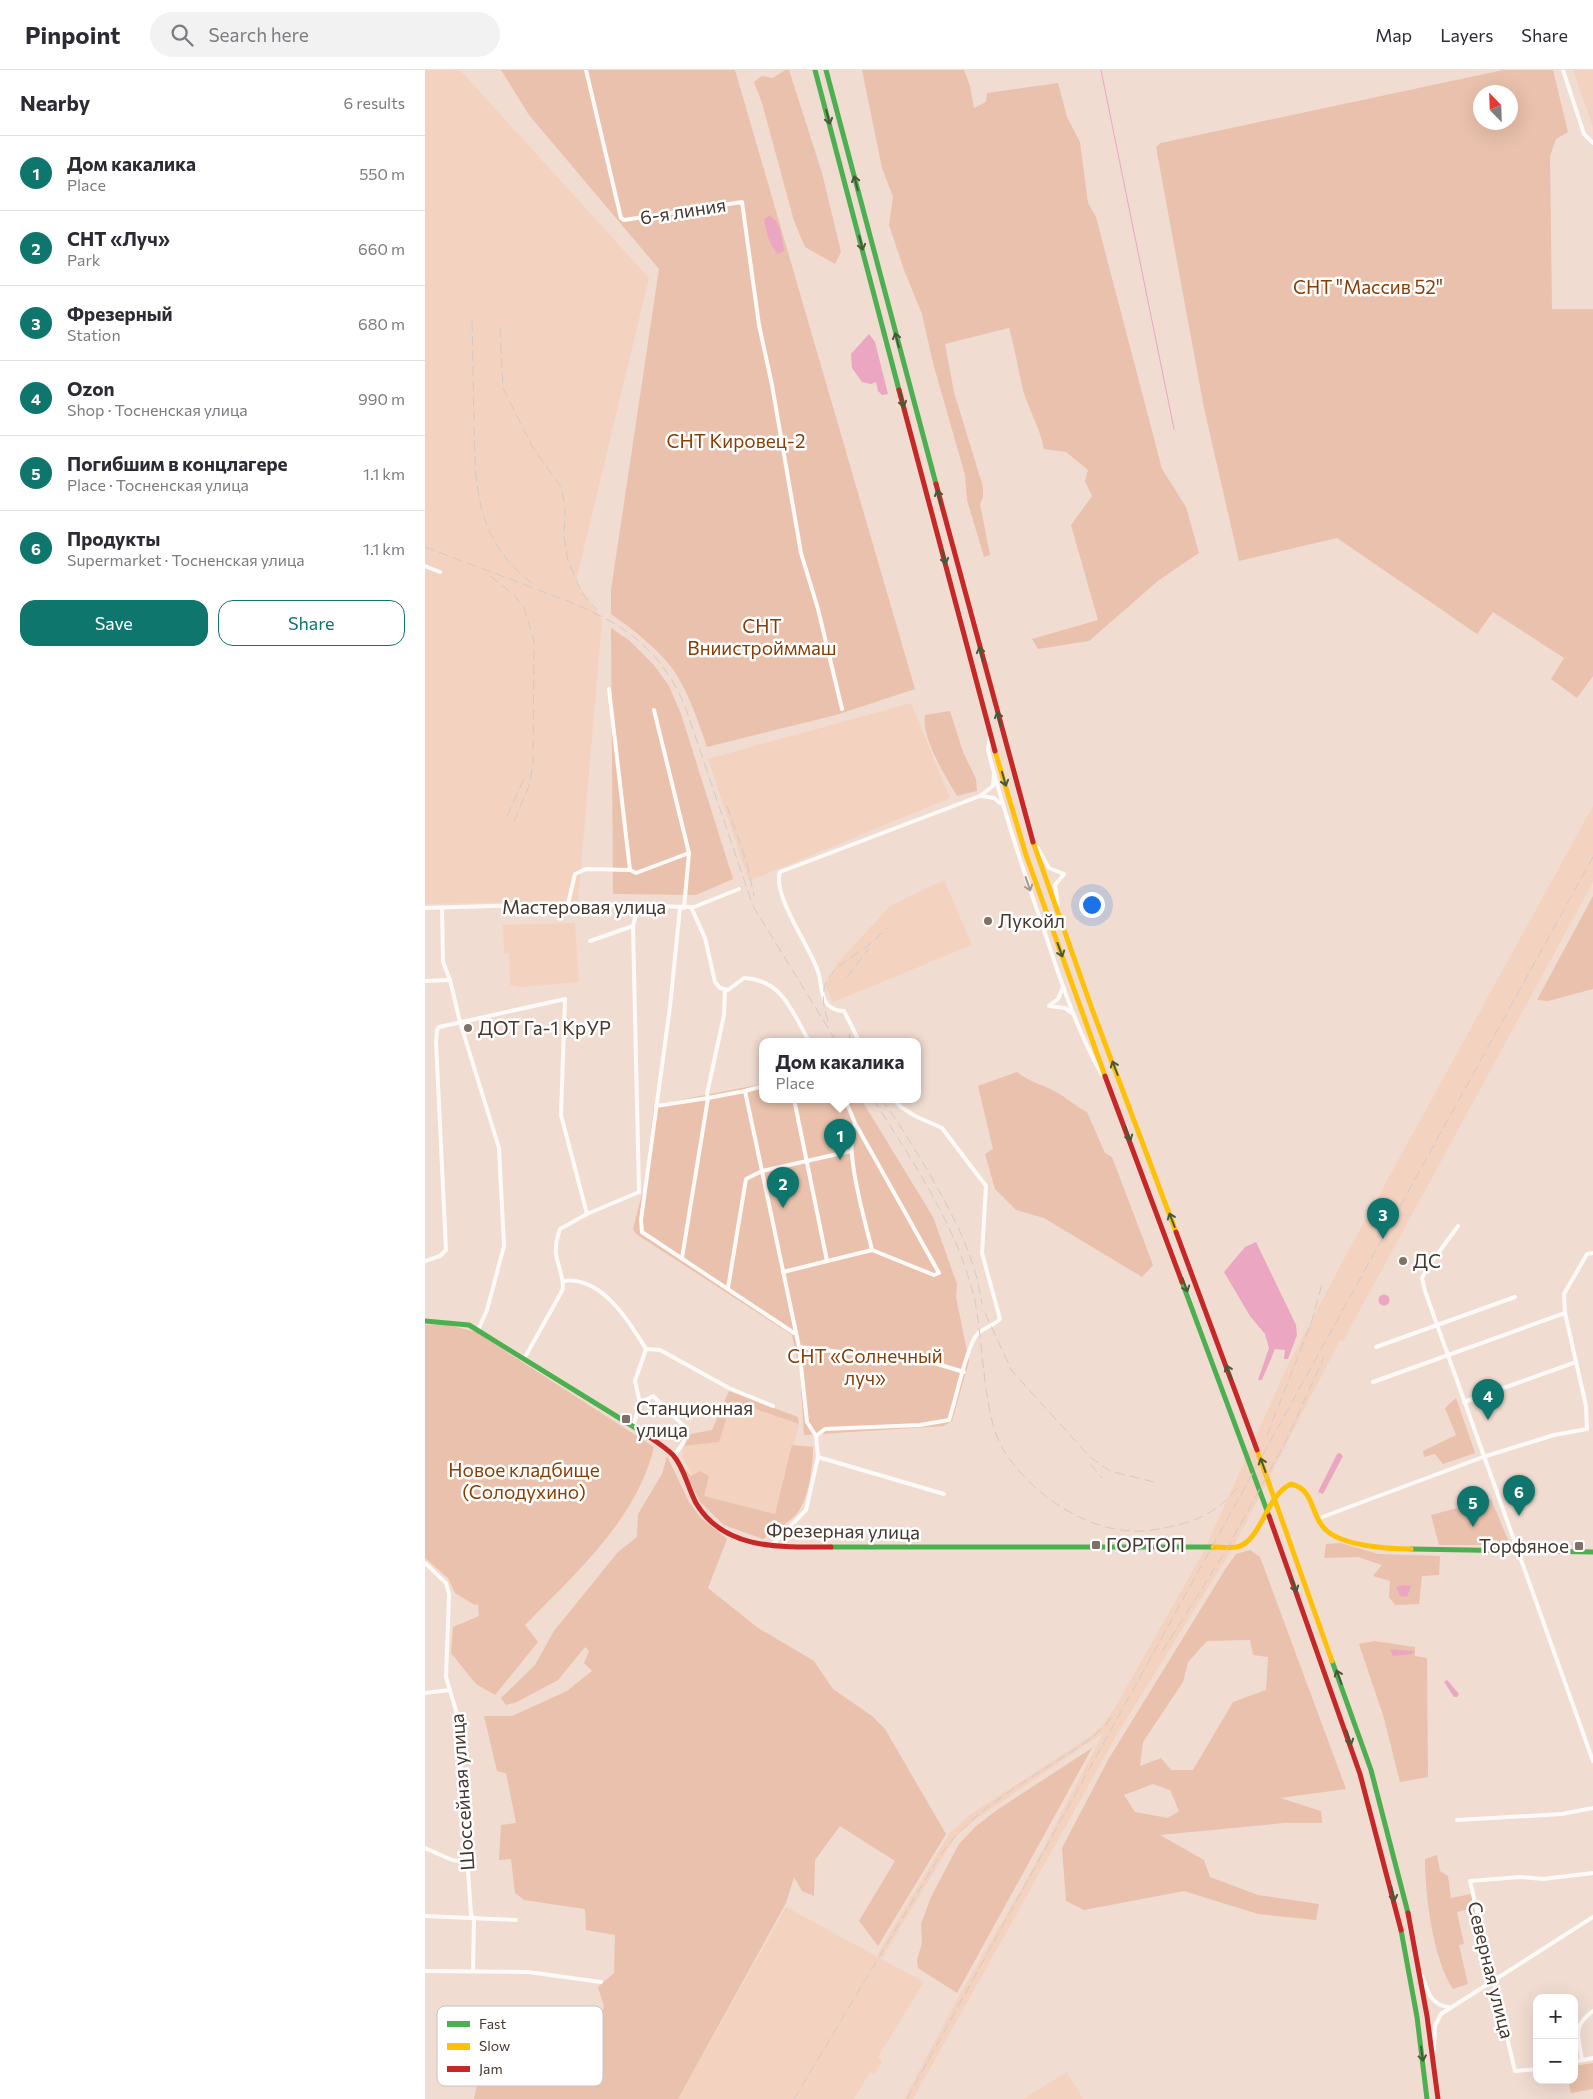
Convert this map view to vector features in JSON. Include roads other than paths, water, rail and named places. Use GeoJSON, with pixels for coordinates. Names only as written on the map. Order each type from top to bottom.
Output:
{"type":"FeatureCollection","features":[{"type":"Feature","properties":{"kind":"main road"},"geometry":{"type":"LineString","coordinates":[[815,70],[990,733],[1042,901],[1278,1539],[1343,1722],[1385,1858],[1408,1965],[1427,2099]]}},
{"type":"Feature","properties":{"kind":"main road"},"geometry":{"type":"LineString","coordinates":[[826,70],[989,683],[1031,833],[1060,922],[1246,1418],[1371,1770],[1395,1856],[1418,1963],[1438,2099]]}},
{"type":"Feature","properties":{"kind":"main road"},"geometry":{"type":"LineString","coordinates":[[425,1321],[459,1323],[477,1330],[633,1427],[674,1456]]}},
{"type":"Feature","properties":{"kind":"main road","name":"Фрезерная улица"},"geometry":{"type":"LineString","coordinates":[[674,1456],[704,1516],[727,1533],[770,1547],[1238,1547],[1258,1528],[1277,1492],[1289,1485],[1297,1486],[1309,1495],[1317,1519]]}},
{"type":"Feature","properties":{"kind":"main road"},"geometry":{"type":"LineString","coordinates":[[1317,1519],[1333,1536],[1379,1548],[1593,1552]]}},
{"type":"Feature","properties":{"kind":"street","name":"6-я линия"},"geometry":{"type":"LineString","coordinates":[[586,70],[618,208],[624,220],[742,202],[759,325],[772,385],[801,553],[818,609],[842,708]]}},
{"type":"Feature","properties":{"kind":"street"},"geometry":{"type":"LineString","coordinates":[[1563,70],[1584,134],[1593,143]]}},
{"type":"Feature","properties":{"kind":"street"},"geometry":{"type":"LineString","coordinates":[[425,566],[440,572]]}},
{"type":"Feature","properties":{"kind":"street"},"geometry":{"type":"LineString","coordinates":[[609,689],[630,870]]}},
{"type":"Feature","properties":{"kind":"street"},"geometry":{"type":"LineString","coordinates":[[655,710],[689,853],[641,1220],[643,1232],[794,1333]]}},
{"type":"Feature","properties":{"kind":"street"},"geometry":{"type":"LineString","coordinates":[[990,733],[988,750],[1003,807],[1063,988],[1087,1048],[1113,1095]]}},
{"type":"Feature","properties":{"kind":"street"},"geometry":{"type":"LineString","coordinates":[[858,1038],[844,1011],[831,1008],[825,1002],[819,974],[802,941],[780,887],[780,872],[785,868],[980,796],[993,786],[994,775]]}},
{"type":"Feature","properties":{"kind":"street"},"geometry":{"type":"LineString","coordinates":[[980,796],[994,798],[1003,807]]}},
{"type":"Feature","properties":{"kind":"street"},"geometry":{"type":"LineString","coordinates":[[1031,833],[1045,863],[1054,871],[1064,874],[1055,885],[1060,922]]}},
{"type":"Feature","properties":{"kind":"street"},"geometry":{"type":"LineString","coordinates":[[568,904],[575,874],[587,869],[630,870],[636,873],[689,853]]}},
{"type":"Feature","properties":{"kind":"street","name":"Мастеровая улица"},"geometry":{"type":"LineString","coordinates":[[425,908],[568,904],[682,908],[691,907],[739,889]]}},
{"type":"Feature","properties":{"kind":"street"},"geometry":{"type":"LineString","coordinates":[[637,906],[633,926],[639,1192]]}},
{"type":"Feature","properties":{"kind":"street"},"geometry":{"type":"LineString","coordinates":[[691,907],[705,938],[715,982],[719,988],[725,990],[734,988],[744,978],[771,985],[783,995],[807,1038]]}},
{"type":"Feature","properties":{"kind":"street"},"geometry":{"type":"LineString","coordinates":[[442,908],[442,954],[451,980],[460,1022],[499,1148],[504,1246],[487,1310],[477,1330]]}},
{"type":"Feature","properties":{"kind":"street"},"geometry":{"type":"LineString","coordinates":[[590,941],[633,926]]}},
{"type":"Feature","properties":{"kind":"street"},"geometry":{"type":"LineString","coordinates":[[425,981],[451,980]]}},
{"type":"Feature","properties":{"kind":"street"},"geometry":{"type":"LineString","coordinates":[[1063,988],[1058,999],[1049,1006],[1065,1008],[1073,1013]]}},
{"type":"Feature","properties":{"kind":"street"},"geometry":{"type":"LineString","coordinates":[[682,1258],[708,1098],[707,1094],[724,1015],[725,990]]}},
{"type":"Feature","properties":{"kind":"street"},"geometry":{"type":"LineString","coordinates":[[425,1261],[440,1256],[446,1250],[437,1030],[460,1022],[565,999],[561,1115],[587,1214]]}},
{"type":"Feature","properties":{"kind":"street"},"geometry":{"type":"LineString","coordinates":[[655,1106],[708,1098],[759,1087]]}},
{"type":"Feature","properties":{"kind":"street"},"geometry":{"type":"LineString","coordinates":[[745,1091],[794,1333],[799,1347],[807,1422],[816,1436],[818,1457],[806,1510],[770,1547]]}},
{"type":"Feature","properties":{"kind":"street"},"geometry":{"type":"LineString","coordinates":[[795,1103],[827,1261]]}},
{"type":"Feature","properties":{"kind":"street"},"geometry":{"type":"LineString","coordinates":[[783,1272],[871,1250],[934,1276],[939,1273],[855,1123],[847,1103]]}},
{"type":"Feature","properties":{"kind":"street"},"geometry":{"type":"LineString","coordinates":[[816,1436],[825,1429],[920,1425],[949,1420],[969,1349],[976,1335],[991,1328],[1000,1318],[982,1253],[986,1186],[942,1128],[915,1116],[897,1103]]}},
{"type":"Feature","properties":{"kind":"street"},"geometry":{"type":"LineString","coordinates":[[855,1123],[851,1131],[851,1151],[871,1250]]}},
{"type":"Feature","properties":{"kind":"street"},"geometry":{"type":"LineString","coordinates":[[728,1288],[746,1179],[762,1171],[851,1151]]}},
{"type":"Feature","properties":{"kind":"street"},"geometry":{"type":"LineString","coordinates":[[524,1359],[563,1290],[563,1281],[554,1252],[560,1230],[587,1214],[646,1189]]}},
{"type":"Feature","properties":{"kind":"street"},"geometry":{"type":"LineString","coordinates":[[1458,1226],[1427,1267],[1422,1278],[1447,1356],[1593,1761]]}},
{"type":"Feature","properties":{"kind":"street"},"geometry":{"type":"LineString","coordinates":[[1317,1519],[1483,1457],[1554,1435],[1587,1429],[1586,1406],[1565,1313],[1564,1294],[1587,1254],[1593,1253]]}},
{"type":"Feature","properties":{"kind":"street"},"geometry":{"type":"LineString","coordinates":[[563,1281],[575,1279],[597,1289],[629,1321],[646,1349]]}},
{"type":"Feature","properties":{"kind":"street"},"geometry":{"type":"LineString","coordinates":[[1376,1347],[1515,1297]]}},
{"type":"Feature","properties":{"kind":"street"},"geometry":{"type":"LineString","coordinates":[[1373,1382],[1565,1313]]}},
{"type":"Feature","properties":{"kind":"street"},"geometry":{"type":"LineString","coordinates":[[799,1347],[934,1363],[964,1372]]}},
{"type":"Feature","properties":{"kind":"street"},"geometry":{"type":"LineString","coordinates":[[633,1427],[640,1403],[635,1381],[646,1349]]}},
{"type":"Feature","properties":{"kind":"street"},"geometry":{"type":"LineString","coordinates":[[646,1349],[659,1350],[729,1388],[773,1406]]}},
{"type":"Feature","properties":{"kind":"street"},"geometry":{"type":"LineString","coordinates":[[1464,1402],[1576,1362]]}},
{"type":"Feature","properties":{"kind":"street"},"geometry":{"type":"LineString","coordinates":[[640,1403],[653,1396],[687,1430],[683,1442],[674,1456]]}},
{"type":"Feature","properties":{"kind":"street"},"geometry":{"type":"LineString","coordinates":[[818,1457],[944,1494]]}},
{"type":"Feature","properties":{"kind":"street","name":"Шоссейная улица"},"geometry":{"type":"LineString","coordinates":[[425,1564],[446,1583],[449,1594],[446,1677],[457,1714],[471,1914],[474,1920],[473,1970]]}},
{"type":"Feature","properties":{"kind":"street"},"geometry":{"type":"LineString","coordinates":[[425,1693],[450,1690]]}},
{"type":"Feature","properties":{"kind":"street"},"geometry":{"type":"LineString","coordinates":[[1457,1820],[1562,1814],[1593,1808]]}},
{"type":"Feature","properties":{"kind":"street"},"geometry":{"type":"LineString","coordinates":[[425,1848],[452,1860],[468,1862]]}},
{"type":"Feature","properties":{"kind":"street","name":"Северная улица"},"geometry":{"type":"LineString","coordinates":[[1533,2069],[1515,2071],[1470,1881],[1520,1877],[1543,1879],[1593,1873]]}},
{"type":"Feature","properties":{"kind":"street"},"geometry":{"type":"LineString","coordinates":[[425,1916],[474,1920],[516,1920]]}},
{"type":"Feature","properties":{"kind":"street"},"geometry":{"type":"LineString","coordinates":[[1433,2060],[1435,2026],[1441,2014],[1449,2007],[1593,1917]]}},
{"type":"Feature","properties":{"kind":"street"},"geometry":{"type":"LineString","coordinates":[[1418,1963],[1430,1998],[1439,2005],[1449,2007]]}},
{"type":"Feature","properties":{"kind":"street"},"geometry":{"type":"LineString","coordinates":[[425,1971],[528,1972],[601,1982]]}},
{"type":"Feature","properties":{"kind":"street"},"geometry":{"type":"LineString","coordinates":[[1582,2060],[1577,2028],[1581,2020],[1593,2012]]}},
{"type":"Feature","properties":{"kind":"street"},"geometry":{"type":"LineString","coordinates":[[1578,2061],[1593,2058]]}},
{"type":"Feature","properties":{"kind":"waterway"},"geometry":{"type":"LineString","coordinates":[[1101,70],[1174,429]]}},
{"type":"Feature","properties":{"kind":"railway"},"geometry":{"type":"LineString","coordinates":[[472,321],[475,468],[482,510],[489,530],[499,548],[513,566],[532,583]]}},
{"type":"Feature","properties":{"kind":"railway"},"geometry":{"type":"LineString","coordinates":[[500,328],[503,388],[532,446],[561,487],[565,506],[564,536],[568,561],[582,593],[597,610]]}},
{"type":"Feature","properties":{"kind":"railway"},"geometry":{"type":"LineString","coordinates":[[425,547],[578,605],[621,628],[640,642],[657,659],[672,680],[685,706],[753,906],[834,1038]]}},
{"type":"Feature","properties":{"kind":"railway"},"geometry":{"type":"LineString","coordinates":[[490,576],[513,594],[524,608],[534,641],[533,763],[529,786],[514,821]]}},
{"type":"Feature","properties":{"kind":"railway"},"geometry":{"type":"LineString","coordinates":[[507,816],[524,779]]}},
{"type":"Feature","properties":{"kind":"railway"},"geometry":{"type":"LineString","coordinates":[[727,806],[747,863],[754,896]]}},
{"type":"Feature","properties":{"kind":"railway"},"geometry":{"type":"LineString","coordinates":[[907,2099],[1593,857]]}},
{"type":"Feature","properties":{"kind":"railway"},"geometry":{"type":"LineString","coordinates":[[828,1021],[823,994],[830,975],[887,928]]}},
{"type":"Feature","properties":{"kind":"railway"},"geometry":{"type":"LineString","coordinates":[[847,977],[869,948]]}},
{"type":"Feature","properties":{"kind":"railway"},"geometry":{"type":"LineString","coordinates":[[849,1034],[850,1038]]}},
{"type":"Feature","properties":{"kind":"railway"},"geometry":{"type":"LineString","coordinates":[[876,1103],[932,1194],[956,1244],[974,1297],[987,1397],[996,1434],[1014,1465],[1027,1479],[1042,1493],[1076,1516],[1114,1529],[1139,1531],[1178,1525],[1205,1515],[1227,1499],[1240,1484]]}},
{"type":"Feature","properties":{"kind":"railway"},"geometry":{"type":"LineString","coordinates":[[884,1103],[938,1189],[962,1236],[974,1269],[982,1304]]}},
{"type":"Feature","properties":{"kind":"railway"},"geometry":{"type":"LineString","coordinates":[[1267,1435],[1311,1324],[1322,1284]]}},
{"type":"Feature","properties":{"kind":"railway"},"geometry":{"type":"LineString","coordinates":[[985,1313],[1012,1371],[1090,1457],[1110,1471],[1154,1482]]}},
{"type":"Feature","properties":{"kind":"railway"},"geometry":{"type":"LineString","coordinates":[[1162,1652],[1228,1547],[1286,1441],[1324,1357]]}},
{"type":"Feature","properties":{"kind":"railway"},"geometry":{"type":"LineString","coordinates":[[1090,1464],[1102,1478]]}},
{"type":"Feature","properties":{"kind":"railway"},"geometry":{"type":"LineString","coordinates":[[794,2099],[939,1857],[951,1842],[992,1804],[1087,1741],[1102,1729],[1114,1714]]}},
{"type":"Feature","properties":{"kind":"place","name":"Лукойл"},"geometry":{"type":"Point","coordinates":[988,921]}},
{"type":"Feature","properties":{"kind":"place","name":"ДОТ Га-1 КрУР"},"geometry":{"type":"Point","coordinates":[468,1028]}},
{"type":"Feature","properties":{"kind":"place","name":"Дом какалика"},"geometry":{"type":"Point","coordinates":[840,1160]}},
{"type":"Feature","properties":{"kind":"place","name":"СНТ «Луч»"},"geometry":{"type":"Point","coordinates":[783,1208]}},
{"type":"Feature","properties":{"kind":"place","name":"Фрезерный"},"geometry":{"type":"Point","coordinates":[1383,1239]}},
{"type":"Feature","properties":{"kind":"place","name":"ДС"},"geometry":{"type":"Point","coordinates":[1403,1261]}},
{"type":"Feature","properties":{"kind":"place","name":"Станционная улица"},"geometry":{"type":"Point","coordinates":[626,1419]}},
{"type":"Feature","properties":{"kind":"place","name":"Ozon"},"geometry":{"type":"Point","coordinates":[1488,1420]}},
{"type":"Feature","properties":{"kind":"place","name":"Продукты"},"geometry":{"type":"Point","coordinates":[1519,1516]}},
{"type":"Feature","properties":{"kind":"place","name":"Погибшим в концлагере"},"geometry":{"type":"Point","coordinates":[1473,1527]}},
{"type":"Feature","properties":{"kind":"place","name":"ГОРТОП"},"geometry":{"type":"Point","coordinates":[1096,1545]}},
{"type":"Feature","properties":{"kind":"place","name":"Торфяное"},"geometry":{"type":"Point","coordinates":[1579,1546]}},
{"type":"Feature","properties":{"kind":"park label","name":"СНТ \"Массив 52\""},"geometry":{"type":"Point","coordinates":[1368,287]}},
{"type":"Feature","properties":{"kind":"park label","name":"СНТ Кировец-2"},"geometry":{"type":"Point","coordinates":[736,441]}},
{"type":"Feature","properties":{"kind":"park label","name":"СНТ Вниистройммаш"},"geometry":{"type":"Point","coordinates":[762,637]}},
{"type":"Feature","properties":{"kind":"park label","name":"СНТ «Солнечный луч»"},"geometry":{"type":"Point","coordinates":[865,1367]}},
{"type":"Feature","properties":{"kind":"park label","name":"Новое кладбище (Солодухино)"},"geometry":{"type":"Point","coordinates":[524,1481]}}]}
